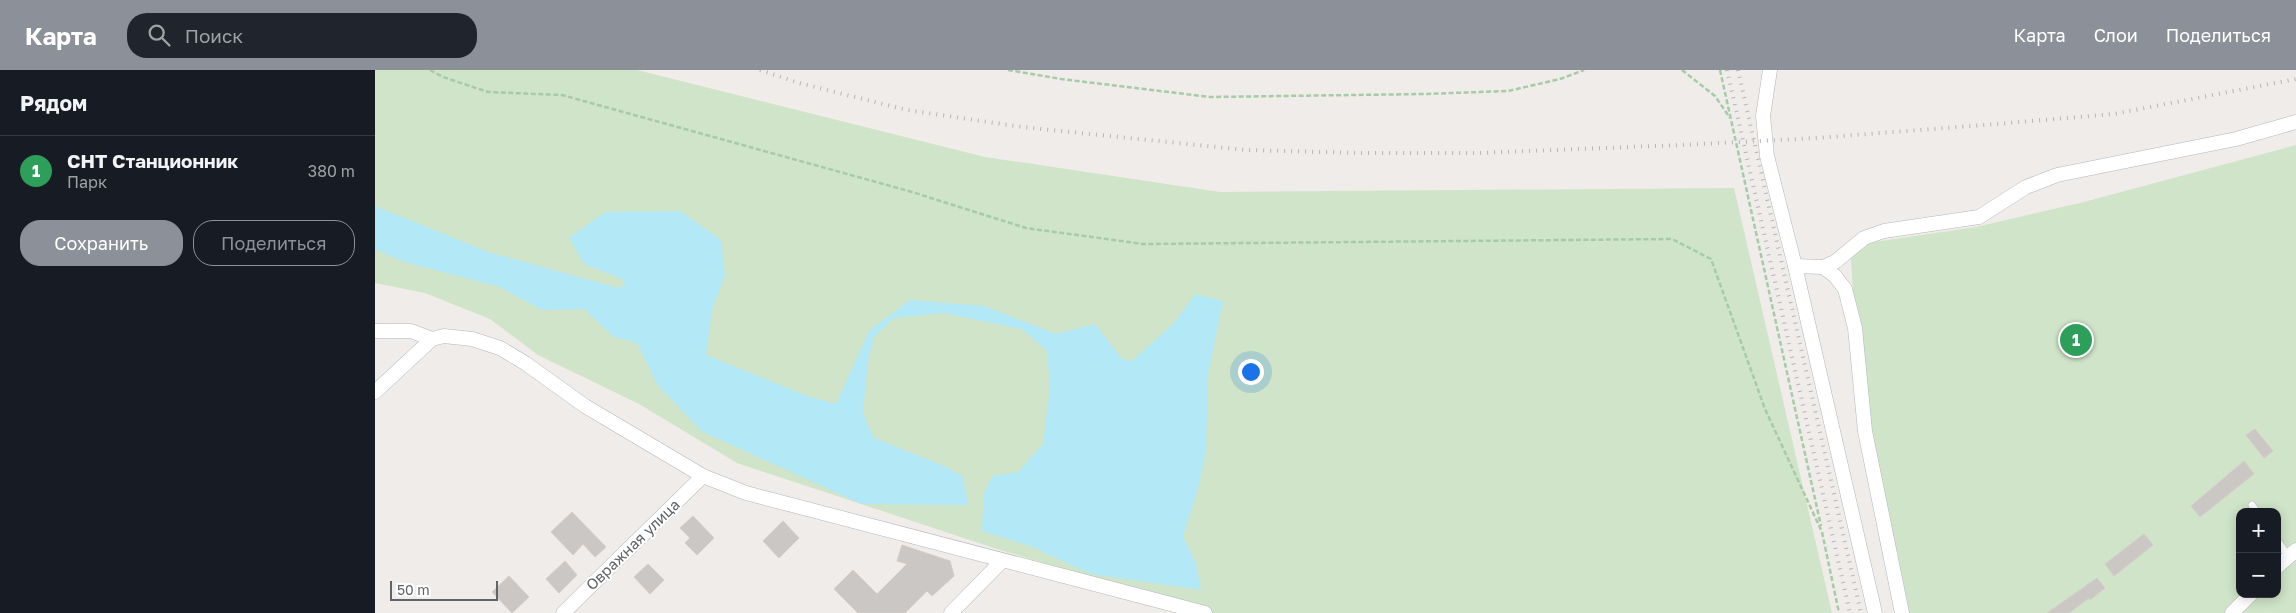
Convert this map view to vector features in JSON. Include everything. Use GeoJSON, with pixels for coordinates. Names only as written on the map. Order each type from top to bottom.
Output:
{"type":"FeatureCollection","features":[{"type":"Feature","properties":{"kind":"street"},"geometry":{"type":"LineString","coordinates":[[1769,70],[1763,116],[1767,156],[1795,266],[1875,613]]}},
{"type":"Feature","properties":{"kind":"street"},"geometry":{"type":"LineString","coordinates":[[1795,266],[1823,267],[1835,262],[1864,238],[1884,230],[1979,217],[2027,187],[2057,175],[2236,139],[2296,122]]}},
{"type":"Feature","properties":{"kind":"street"},"geometry":{"type":"LineString","coordinates":[[1823,267],[1835,276],[1845,288],[1855,328],[1865,431],[1902,613]]}},
{"type":"Feature","properties":{"kind":"street"},"geometry":{"type":"LineString","coordinates":[[375,331],[385,329],[411,331],[438,338],[471,339],[500,348],[525,363],[585,406],[703,476],[746,493],[1205,613]]}},
{"type":"Feature","properties":{"kind":"street"},"geometry":{"type":"LineString","coordinates":[[375,392],[438,338]]}},
{"type":"Feature","properties":{"kind":"street","name":"Овражная улица"},"geometry":{"type":"LineString","coordinates":[[563,613],[703,476]]}},
{"type":"Feature","properties":{"kind":"street"},"geometry":{"type":"LineString","coordinates":[[2281,563],[2292,553]]}},
{"type":"Feature","properties":{"kind":"street"},"geometry":{"type":"LineString","coordinates":[[951,613],[1003,560]]}},
{"type":"Feature","properties":{"kind":"street"},"geometry":{"type":"LineString","coordinates":[[2232,613],[2247,598]]}},
{"type":"Feature","properties":{"kind":"lane"},"geometry":{"type":"LineString","coordinates":[[2281,543],[2292,553]]}},
{"type":"Feature","properties":{"kind":"path"},"geometry":{"type":"LineString","coordinates":[[430,70],[443,77],[488,92],[562,95],[912,192],[1026,228],[1143,244],[1672,239],[1711,259],[1765,409],[1822,532]]}},
{"type":"Feature","properties":{"kind":"path"},"geometry":{"type":"LineString","coordinates":[[1008,70],[1061,79],[1210,96],[1424,94],[1508,91],[1560,79],[1584,70]]}},
{"type":"Feature","properties":{"kind":"path"},"geometry":{"type":"LineString","coordinates":[[1682,70],[1715,96],[1731,119]]}},
{"type":"Feature","properties":{"kind":"path"},"geometry":{"type":"LineString","coordinates":[[1720,70],[1839,613]]}},
{"type":"Feature","properties":{"kind":"green space"},"geometry":{"type":"Polygon","coordinates":[[[375,70],[637,70],[985,157],[1220,192],[1734,188],[1832,613],[1213,613],[1000,550],[737,463],[639,404],[538,355],[490,319],[425,293],[375,283],[375,70]]]}},
{"type":"Feature","properties":{"kind":"green space"},"geometry":{"type":"Polygon","coordinates":[[[2296,145],[2296,613],[1896,613],[1880,543],[1861,421],[1851,259],[1867,243],[1976,227],[2084,202],[2296,145]]]}},
{"type":"Feature","properties":{"kind":"water"},"geometry":{"type":"Polygon","coordinates":[[[375,206],[488,252],[618,288],[625,285],[622,279],[584,264],[569,238],[605,212],[680,211],[721,240],[725,275],[712,310],[706,355],[807,396],[836,404],[869,331],[910,300],[984,306],[1056,334],[1095,324],[1122,359],[1132,361],[1174,323],[1195,294],[1223,301],[1208,374],[1206,451],[1198,489],[1183,536],[1196,564],[1201,590],[1091,574],[1030,546],[982,531],[984,494],[992,476],[1018,472],[1043,444],[1050,387],[1047,351],[1022,329],[943,313],[894,318],[874,337],[868,361],[863,413],[874,438],[944,466],[963,477],[968,505],[861,504],[701,431],[657,384],[637,343],[614,337],[584,309],[542,310],[500,287],[404,262],[375,249],[375,206]]]}},
{"type":"Feature","properties":{"kind":"building"},"geometry":{"type":"Polygon","coordinates":[[[2255,429],[2273,451],[2264,458],[2246,435],[2255,429]]]}},
{"type":"Feature","properties":{"kind":"building"},"geometry":{"type":"Polygon","coordinates":[[[2244,461],[2254,474],[2200,517],[2191,506],[2244,461]]]}},
{"type":"Feature","properties":{"kind":"building"},"geometry":{"type":"Polygon","coordinates":[[[572,512],[606,547],[595,557],[583,544],[573,555],[551,532],[572,512]]]}},
{"type":"Feature","properties":{"kind":"building"},"geometry":{"type":"Polygon","coordinates":[[[693,516],[714,538],[697,555],[685,543],[690,538],[680,528],[693,516]]]}},
{"type":"Feature","properties":{"kind":"building"},"geometry":{"type":"Polygon","coordinates":[[[783,521],[799,538],[779,558],[763,541],[783,521]]]}},
{"type":"Feature","properties":{"kind":"building"},"geometry":{"type":"Polygon","coordinates":[[[2144,534],[2153,545],[2114,576],[2105,564],[2144,534]]]}},
{"type":"Feature","properties":{"kind":"building"},"geometry":{"type":"Polygon","coordinates":[[[902,545],[950,561],[954,576],[932,596],[927,591],[905,613],[858,613],[834,589],[853,570],[877,594],[907,564],[897,561],[902,545]]]}},
{"type":"Feature","properties":{"kind":"building"},"geometry":{"type":"Polygon","coordinates":[[[565,561],[577,575],[559,593],[546,579],[565,561]]]}},
{"type":"Feature","properties":{"kind":"building"},"geometry":{"type":"Polygon","coordinates":[[[648,564],[664,580],[650,594],[634,577],[648,564]]]}},
{"type":"Feature","properties":{"kind":"building"},"geometry":{"type":"Polygon","coordinates":[[[509,576],[529,597],[512,613],[492,592],[509,576]]]}},
{"type":"Feature","properties":{"kind":"building"},"geometry":{"type":"Polygon","coordinates":[[[2097,578],[2105,588],[2090,600],[2089,598],[2069,613],[2047,613],[2097,578]]]}},
{"type":"Feature","properties":{"kind":"railway"},"geometry":{"type":"LineString","coordinates":[[760,70],[799,83],[907,110],[1022,127],[1246,150],[1361,153],[1478,153],[1681,145],[1817,138],[1996,124],[2114,114],[2296,79]]}},
{"type":"Feature","properties":{"kind":"railway"},"geometry":{"type":"LineString","coordinates":[[1727,70],[1850,613]]}},
{"type":"Feature","properties":{"kind":"railway"},"geometry":{"type":"LineString","coordinates":[[1738,70],[1861,613]]}},
{"type":"Feature","properties":{"kind":"place","name":"СНТ Станционник"},"geometry":{"type":"Point","coordinates":[2076,340]}}]}
